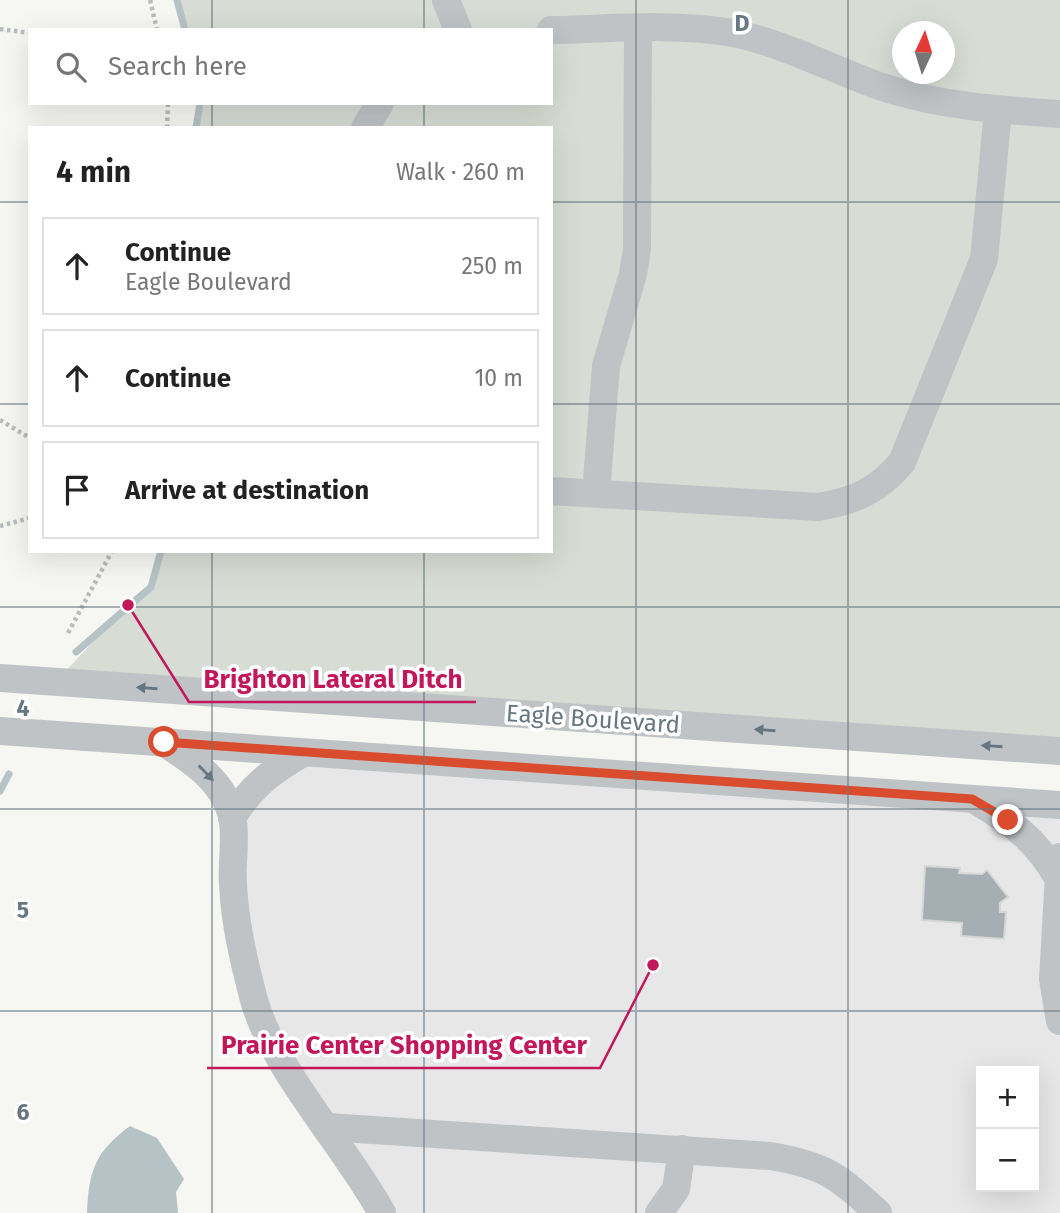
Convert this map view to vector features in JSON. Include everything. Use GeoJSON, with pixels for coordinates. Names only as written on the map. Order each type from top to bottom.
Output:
{"type":"FeatureCollection","features":[{"type":"Feature","properties":{"kind":"street"},"geometry":{"type":"LineString","coordinates":[[446,0],[457,28]]}},
{"type":"Feature","properties":{"kind":"street"},"geometry":{"type":"LineString","coordinates":[[596,493],[606,366],[633,274],[637,249],[638,29]]}},
{"type":"Feature","properties":{"kind":"street"},"geometry":{"type":"LineString","coordinates":[[553,30],[728,32],[763,41],[883,87],[925,99],[998,110],[1060,114]]}},
{"type":"Feature","properties":{"kind":"street"},"geometry":{"type":"LineString","coordinates":[[366,126],[379,105]]}},
{"type":"Feature","properties":{"kind":"street"},"geometry":{"type":"LineString","coordinates":[[553,491],[818,507],[847,502],[872,491],[889,478],[902,462],[984,259],[998,110]]}},
{"type":"Feature","properties":{"kind":"street","name":"Eagle Boulevard"},"geometry":{"type":"LineString","coordinates":[[0,678],[1060,751]]}},
{"type":"Feature","properties":{"kind":"street"},"geometry":{"type":"LineString","coordinates":[[0,731],[1060,805]]}},
{"type":"Feature","properties":{"kind":"street"},"geometry":{"type":"LineString","coordinates":[[164,742],[209,775],[223,794],[232,818],[232,884],[237,927],[255,1003],[277,1051],[382,1213]]}},
{"type":"Feature","properties":{"kind":"street"},"geometry":{"type":"LineString","coordinates":[[232,818],[246,794],[262,778],[303,753]]}},
{"type":"Feature","properties":{"kind":"street"},"geometry":{"type":"LineString","coordinates":[[972,799],[1028,836],[1059,868],[1052,979],[1060,1021]]}},
{"type":"Feature","properties":{"kind":"street"},"geometry":{"type":"LineString","coordinates":[[327,1127],[682,1149],[803,1161],[826,1169],[845,1182],[878,1213]]}},
{"type":"Feature","properties":{"kind":"street"},"geometry":{"type":"LineString","coordinates":[[659,1213],[676,1189],[682,1149]]}},
{"type":"Feature","properties":{"kind":"path"},"geometry":{"type":"LineString","coordinates":[[150,0],[157,28]]}},
{"type":"Feature","properties":{"kind":"path"},"geometry":{"type":"LineString","coordinates":[[0,29],[28,33]]}},
{"type":"Feature","properties":{"kind":"path"},"geometry":{"type":"LineString","coordinates":[[166,126],[168,105]]}},
{"type":"Feature","properties":{"kind":"path"},"geometry":{"type":"LineString","coordinates":[[0,420],[28,437]]}},
{"type":"Feature","properties":{"kind":"path"},"geometry":{"type":"LineString","coordinates":[[0,526],[28,519]]}},
{"type":"Feature","properties":{"kind":"path"},"geometry":{"type":"LineString","coordinates":[[68,633],[111,553]]}},
{"type":"Feature","properties":{"kind":"shaded area"},"geometry":{"type":"Polygon","coordinates":[[[177,0],[1060,0],[1060,751],[58,679],[128,605],[151,587],[160,553],[553,553],[553,126],[196,126],[200,105],[553,105],[553,28],[184,28],[177,0]]]}},
{"type":"Feature","properties":{"kind":"shaded area"},"geometry":{"type":"Polygon","coordinates":[[[303,753],[1060,805],[1060,1213],[382,1213],[277,1051],[237,927],[246,794],[303,753]]]}},
{"type":"Feature","properties":{"kind":"shaded area"},"geometry":{"type":"Polygon","coordinates":[[[130,1126],[157,1138],[184,1179],[176,1192],[178,1213],[87,1213],[92,1173],[96,1163],[118,1135],[130,1126]]]}},
{"type":"Feature","properties":{"kind":"building"},"geometry":{"type":"Polygon","coordinates":[[[925,866],[960,868],[959,873],[982,874],[987,870],[1008,897],[1000,903],[1000,912],[1006,912],[1004,939],[961,936],[962,923],[922,920],[925,866]]]}},
{"type":"Feature","properties":{"kind":"waterway"},"geometry":{"type":"LineString","coordinates":[[177,0],[184,28]]}},
{"type":"Feature","properties":{"kind":"waterway"},"geometry":{"type":"LineString","coordinates":[[196,126],[200,105]]}},
{"type":"Feature","properties":{"kind":"waterway"},"geometry":{"type":"LineString","coordinates":[[76,652],[151,587],[160,553]]}},
{"type":"Feature","properties":{"kind":"waterway"},"geometry":{"type":"LineString","coordinates":[[0,791],[9,774]]}},
{"type":"Feature","properties":{"kind":"place","name":"Brighton Lateral Ditch"},"geometry":{"type":"Point","coordinates":[128,605]}},
{"type":"Feature","properties":{"kind":"place","name":"Prairie Center Shopping Center"},"geometry":{"type":"Point","coordinates":[653,965]}},
{"type":"Feature","properties":{"kind":"route"},"geometry":{"type":"LineString","coordinates":[[164,742],[972,799],[1008,820]]}}]}
